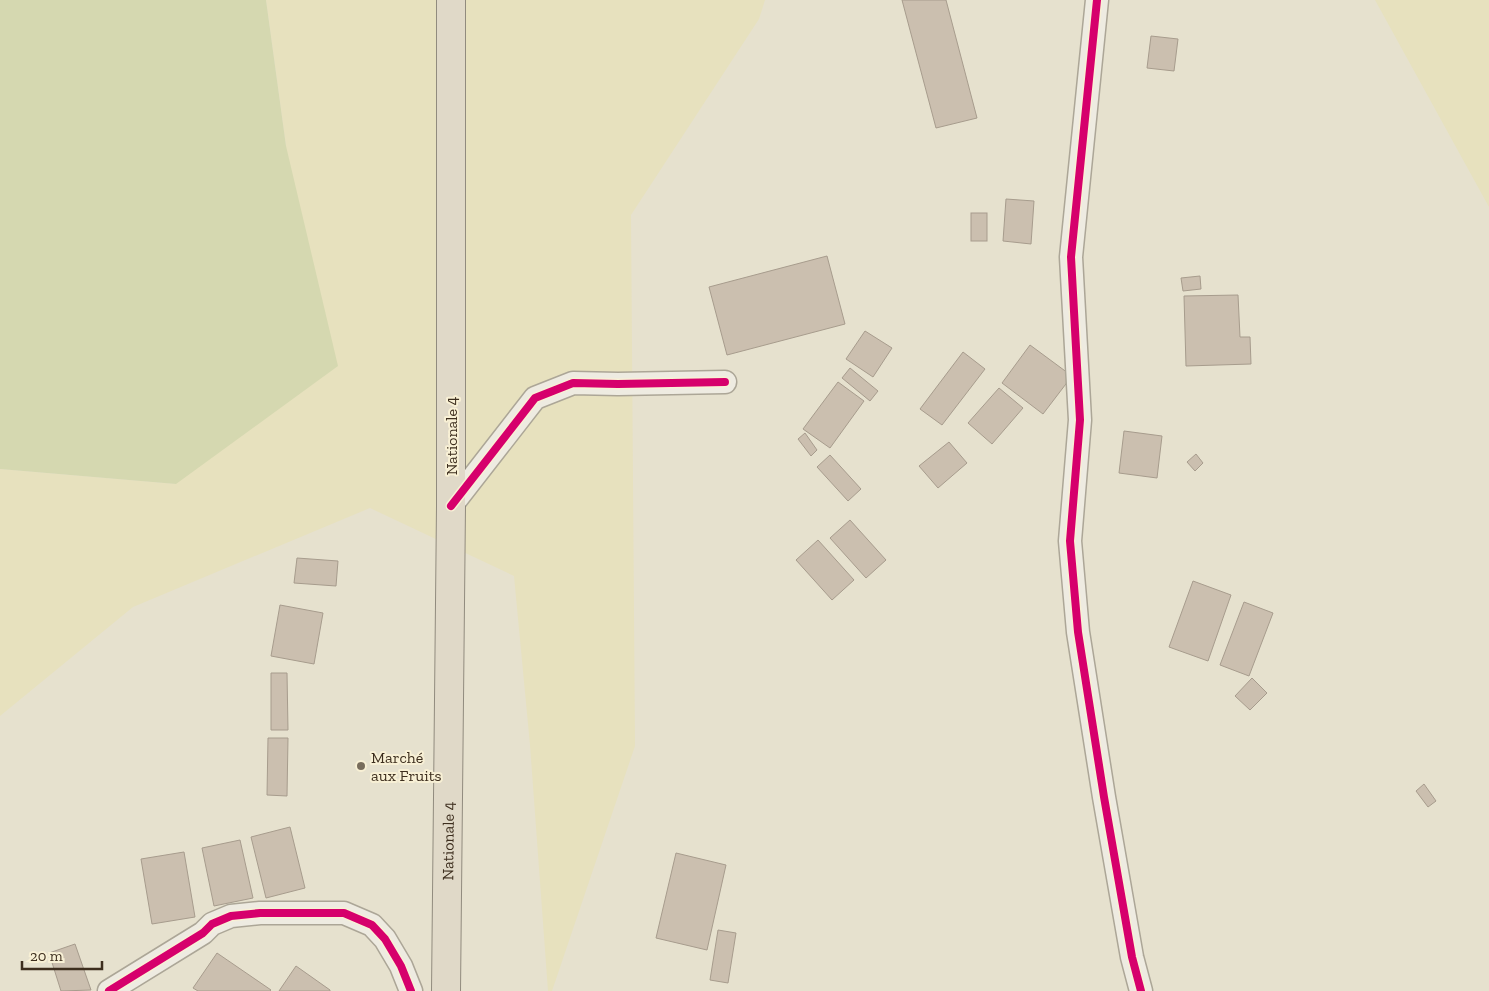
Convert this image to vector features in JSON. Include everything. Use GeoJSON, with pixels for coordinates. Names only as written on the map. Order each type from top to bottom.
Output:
{"type":"FeatureCollection","features":[{"type":"Feature","properties":{"kind":"highway","name":"Nationale 4"},"geometry":{"type":"LineString","coordinates":[[446,991],[451,506],[451,0]]}},
{"type":"Feature","properties":{"kind":"street"},"geometry":{"type":"LineString","coordinates":[[1097,0],[1071,257],[1080,420],[1070,541],[1078,632],[1104,797],[1132,957],[1141,991]]}},
{"type":"Feature","properties":{"kind":"street"},"geometry":{"type":"LineString","coordinates":[[451,506],[535,398],[573,383],[725,382]]}},
{"type":"Feature","properties":{"kind":"street"},"geometry":{"type":"LineString","coordinates":[[109,991],[203,933],[212,924],[231,916],[260,913],[344,913],[372,925],[385,939],[401,966],[411,991]]}},
{"type":"Feature","properties":{"kind":"shaded area"},"geometry":{"type":"Polygon","coordinates":[[[266,0],[765,0],[759,19],[631,215],[635,746],[552,991],[548,991],[530,745],[514,576],[370,508],[133,607],[0,716],[0,469],[176,484],[286,146],[266,0]]]}},
{"type":"Feature","properties":{"kind":"shaded area"},"geometry":{"type":"Polygon","coordinates":[[[1375,0],[1489,0],[1489,207],[1375,0]]]}},
{"type":"Feature","properties":{"kind":"green space"},"geometry":{"type":"Polygon","coordinates":[[[0,0],[266,0],[286,146],[338,366],[176,484],[0,469],[0,0]]]}},
{"type":"Feature","properties":{"kind":"building"},"geometry":{"type":"Polygon","coordinates":[[[902,0],[946,0],[977,118],[936,128],[902,0]]]}},
{"type":"Feature","properties":{"kind":"building"},"geometry":{"type":"Polygon","coordinates":[[[1151,36],[1178,39],[1174,71],[1147,68],[1151,36]]]}},
{"type":"Feature","properties":{"kind":"building"},"geometry":{"type":"Polygon","coordinates":[[[1006,199],[1034,201],[1031,244],[1003,241],[1006,199]]]}},
{"type":"Feature","properties":{"kind":"building"},"geometry":{"type":"Polygon","coordinates":[[[971,213],[987,213],[987,241],[971,241],[971,213]]]}},
{"type":"Feature","properties":{"kind":"building"},"geometry":{"type":"Polygon","coordinates":[[[827,256],[845,324],[727,355],[709,287],[827,256]]]}},
{"type":"Feature","properties":{"kind":"building"},"geometry":{"type":"Polygon","coordinates":[[[1200,276],[1201,289],[1183,291],[1181,278],[1200,276]]]}},
{"type":"Feature","properties":{"kind":"building"},"geometry":{"type":"Polygon","coordinates":[[[1238,295],[1240,337],[1250,337],[1251,364],[1186,366],[1184,296],[1238,295]]]}},
{"type":"Feature","properties":{"kind":"building"},"geometry":{"type":"Polygon","coordinates":[[[865,331],[892,348],[873,377],[846,359],[865,331]]]}},
{"type":"Feature","properties":{"kind":"building"},"geometry":{"type":"Polygon","coordinates":[[[1030,345],[1072,376],[1043,414],[1002,383],[1030,345]]]}},
{"type":"Feature","properties":{"kind":"building"},"geometry":{"type":"Polygon","coordinates":[[[963,352],[985,369],[942,425],[920,409],[963,352]]]}},
{"type":"Feature","properties":{"kind":"building"},"geometry":{"type":"Polygon","coordinates":[[[850,368],[878,391],[870,401],[842,378],[850,368]]]}},
{"type":"Feature","properties":{"kind":"building"},"geometry":{"type":"Polygon","coordinates":[[[838,382],[864,401],[830,448],[803,429],[838,382]]]}},
{"type":"Feature","properties":{"kind":"building"},"geometry":{"type":"Polygon","coordinates":[[[999,388],[1023,408],[992,444],[968,423],[999,388]]]}},
{"type":"Feature","properties":{"kind":"building"},"geometry":{"type":"Polygon","coordinates":[[[1124,431],[1162,436],[1157,478],[1119,473],[1124,431]]]}},
{"type":"Feature","properties":{"kind":"building"},"geometry":{"type":"Polygon","coordinates":[[[805,433],[817,450],[811,456],[798,439],[805,433]]]}},
{"type":"Feature","properties":{"kind":"building"},"geometry":{"type":"Polygon","coordinates":[[[949,442],[967,463],[938,488],[919,466],[949,442]]]}},
{"type":"Feature","properties":{"kind":"building"},"geometry":{"type":"Polygon","coordinates":[[[1196,454],[1203,463],[1195,471],[1187,462],[1196,454]]]}},
{"type":"Feature","properties":{"kind":"building"},"geometry":{"type":"Polygon","coordinates":[[[830,455],[861,489],[848,501],[817,467],[830,455]]]}},
{"type":"Feature","properties":{"kind":"building"},"geometry":{"type":"Polygon","coordinates":[[[850,520],[886,560],[866,578],[830,538],[850,520]]]}},
{"type":"Feature","properties":{"kind":"building"},"geometry":{"type":"Polygon","coordinates":[[[818,540],[854,580],[832,600],[796,560],[818,540]]]}},
{"type":"Feature","properties":{"kind":"building"},"geometry":{"type":"Polygon","coordinates":[[[297,558],[338,561],[336,586],[294,583],[297,558]]]}},
{"type":"Feature","properties":{"kind":"building"},"geometry":{"type":"Polygon","coordinates":[[[1193,581],[1231,595],[1208,661],[1169,647],[1193,581]]]}},
{"type":"Feature","properties":{"kind":"building"},"geometry":{"type":"Polygon","coordinates":[[[1244,602],[1273,613],[1249,676],[1220,665],[1244,602]]]}},
{"type":"Feature","properties":{"kind":"building"},"geometry":{"type":"Polygon","coordinates":[[[280,605],[323,613],[314,664],[271,656],[280,605]]]}},
{"type":"Feature","properties":{"kind":"building"},"geometry":{"type":"Polygon","coordinates":[[[271,673],[287,673],[288,730],[271,730],[271,673]]]}},
{"type":"Feature","properties":{"kind":"building"},"geometry":{"type":"Polygon","coordinates":[[[1252,678],[1267,693],[1250,710],[1235,696],[1252,678]]]}},
{"type":"Feature","properties":{"kind":"building"},"geometry":{"type":"Polygon","coordinates":[[[268,738],[288,738],[287,796],[267,795],[268,738]]]}},
{"type":"Feature","properties":{"kind":"building"},"geometry":{"type":"Polygon","coordinates":[[[1424,784],[1436,801],[1428,807],[1416,791],[1424,784]]]}},
{"type":"Feature","properties":{"kind":"building"},"geometry":{"type":"Polygon","coordinates":[[[290,827],[305,888],[266,898],[251,837],[290,827]]]}},
{"type":"Feature","properties":{"kind":"building"},"geometry":{"type":"Polygon","coordinates":[[[240,840],[253,898],[214,906],[202,848],[240,840]]]}},
{"type":"Feature","properties":{"kind":"building"},"geometry":{"type":"Polygon","coordinates":[[[184,852],[195,917],[152,924],[141,859],[184,852]]]}},
{"type":"Feature","properties":{"kind":"building"},"geometry":{"type":"Polygon","coordinates":[[[676,853],[726,865],[707,950],[656,938],[676,853]]]}},
{"type":"Feature","properties":{"kind":"building"},"geometry":{"type":"Polygon","coordinates":[[[718,930],[736,933],[728,983],[710,980],[718,930]]]}},
{"type":"Feature","properties":{"kind":"building"},"geometry":{"type":"Polygon","coordinates":[[[75,944],[91,990],[61,991],[49,953],[75,944]]]}},
{"type":"Feature","properties":{"kind":"building"},"geometry":{"type":"Polygon","coordinates":[[[217,953],[271,990],[198,991],[193,988],[217,953]]]}},
{"type":"Feature","properties":{"kind":"building"},"geometry":{"type":"Polygon","coordinates":[[[296,966],[330,990],[330,991],[279,991],[296,966]]]}},
{"type":"Feature","properties":{"kind":"cycle path"},"geometry":{"type":"LineString","coordinates":[[1097,0],[1071,257],[1080,420],[1070,541],[1078,632],[1104,797],[1132,957],[1141,991]]}},
{"type":"Feature","properties":{"kind":"cycle path"},"geometry":{"type":"LineString","coordinates":[[451,506],[535,398],[573,383],[725,382]]}},
{"type":"Feature","properties":{"kind":"cycle path"},"geometry":{"type":"LineString","coordinates":[[109,991],[203,933],[212,924],[231,916],[260,913],[344,913],[372,925],[385,939],[401,966],[411,991]]}},
{"type":"Feature","properties":{"kind":"place","name":"Marché aux Fruits"},"geometry":{"type":"Point","coordinates":[361,766]}}]}
